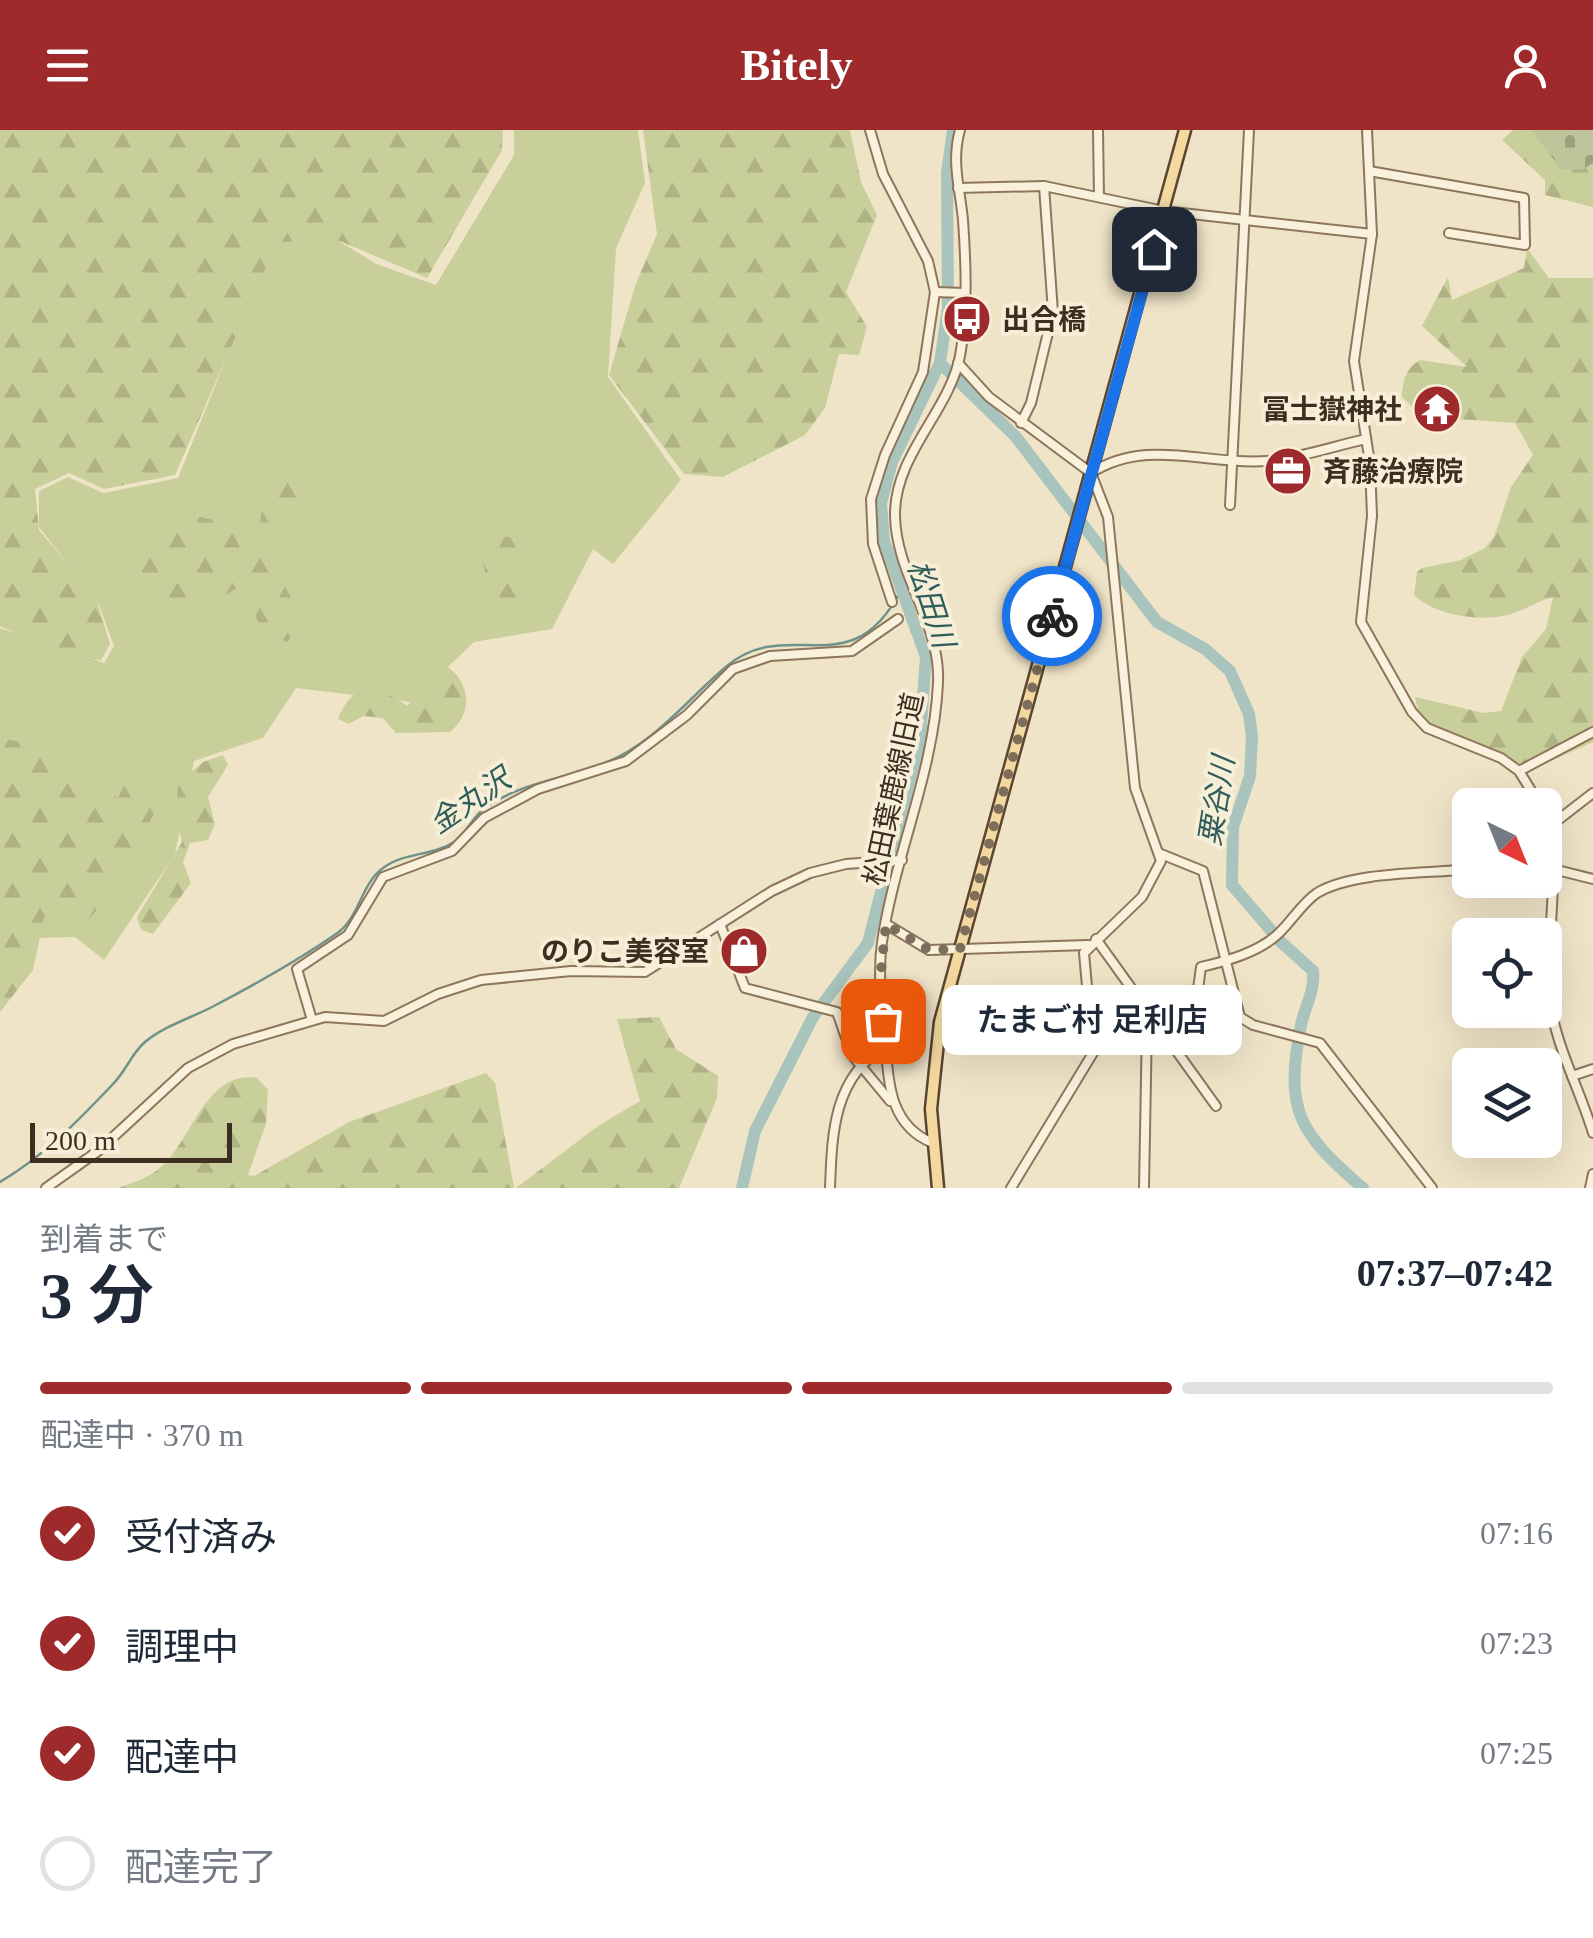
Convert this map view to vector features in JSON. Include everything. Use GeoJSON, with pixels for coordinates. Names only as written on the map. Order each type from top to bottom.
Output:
{"type":"FeatureCollection","features":[{"type":"Feature","properties":{"kind":"main road"},"geometry":{"type":"LineString","coordinates":[[938,1188],[933,1143],[936,1047],[1186,130]]}},
{"type":"Feature","properties":{"kind":"street"},"geometry":{"type":"LineString","coordinates":[[870,130],[883,174],[928,261],[938,292],[924,372],[885,455],[871,499],[873,543],[892,602]]}},
{"type":"Feature","properties":{"kind":"street"},"geometry":{"type":"LineString","coordinates":[[960,130],[955,152],[962,292],[957,365],[1021,423],[1091,473],[1108,517],[1115,560],[1135,788],[1162,854],[1159,869],[1142,897],[1092,942],[1083,966],[1093,1053],[1011,1188]]}},
{"type":"Feature","properties":{"kind":"street"},"geometry":{"type":"LineString","coordinates":[[1098,130],[1098,197]]}},
{"type":"Feature","properties":{"kind":"street"},"geometry":{"type":"LineString","coordinates":[[1230,505],[1248,130]]}},
{"type":"Feature","properties":{"kind":"street"},"geometry":{"type":"LineString","coordinates":[[1366,130],[1372,234],[1354,351],[1372,516],[1360,622],[1412,712],[1427,728],[1501,758],[1519,771],[1530,788]]}},
{"type":"Feature","properties":{"kind":"street"},"geometry":{"type":"LineString","coordinates":[[1369,171],[1524,198],[1524,245],[1449,232]]}},
{"type":"Feature","properties":{"kind":"street"},"geometry":{"type":"LineString","coordinates":[[958,188],[1044,186],[1164,212],[1372,234]]}},
{"type":"Feature","properties":{"kind":"street"},"geometry":{"type":"LineString","coordinates":[[1021,423],[1032,403],[1053,312],[1044,186]]}},
{"type":"Feature","properties":{"kind":"street"},"geometry":{"type":"LineString","coordinates":[[938,292],[962,292]]}},
{"type":"Feature","properties":{"kind":"street","name":"松田葉鹿線旧道"},"geometry":{"type":"LineString","coordinates":[[892,1102],[880,980],[886,924],[933,730],[938,672],[932,632],[900,553],[895,502],[914,449],[957,365]]}},
{"type":"Feature","properties":{"kind":"street"},"geometry":{"type":"LineString","coordinates":[[1091,473],[1159,452],[1230,462],[1269,460],[1366,439]]}},
{"type":"Feature","properties":{"kind":"street"},"geometry":{"type":"LineString","coordinates":[[312,1020],[297,969],[348,935],[384,877],[402,866],[452,851],[484,818],[538,789],[626,761],[664,734],[744,663],[770,656],[852,651],[898,620]]}},
{"type":"Feature","properties":{"kind":"street"},"geometry":{"type":"LineString","coordinates":[[1519,771],[1593,732]]}},
{"type":"Feature","properties":{"kind":"street"},"geometry":{"type":"LineString","coordinates":[[1562,817],[1593,793]]}},
{"type":"Feature","properties":{"kind":"street"},"geometry":{"type":"LineString","coordinates":[[1162,854],[1202,872],[1240,1017],[1253,1025],[1320,1042],[1432,1188]]}},
{"type":"Feature","properties":{"kind":"street"},"geometry":{"type":"LineString","coordinates":[[46,1188],[98,1151],[196,1062],[250,1038],[312,1020],[348,1016],[384,1020],[438,994],[481,980],[570,971],[645,972],[810,873],[846,864],[902,860]]}},
{"type":"Feature","properties":{"kind":"street"},"geometry":{"type":"LineString","coordinates":[[1143,1006],[1198,989],[1199,969],[1227,961],[1271,940],[1314,895],[1336,884],[1362,877],[1452,871]]}},
{"type":"Feature","properties":{"kind":"street"},"geometry":{"type":"LineString","coordinates":[[1562,871],[1593,879]]}},
{"type":"Feature","properties":{"kind":"street"},"geometry":{"type":"LineString","coordinates":[[1548,898],[1549,993],[1572,1076],[1592,1128]]}},
{"type":"Feature","properties":{"kind":"street"},"geometry":{"type":"LineString","coordinates":[[720,924],[746,988],[837,1012],[850,1050],[917,1134],[933,1143]]}},
{"type":"Feature","properties":{"kind":"street"},"geometry":{"type":"LineString","coordinates":[[886,924],[929,950],[1092,942]]}},
{"type":"Feature","properties":{"kind":"street"},"geometry":{"type":"LineString","coordinates":[[1092,942],[1216,1106]]}},
{"type":"Feature","properties":{"kind":"street"},"geometry":{"type":"LineString","coordinates":[[1144,1188],[1147,1022],[1151,1017]]}},
{"type":"Feature","properties":{"kind":"street"},"geometry":{"type":"LineString","coordinates":[[830,1188],[836,1108],[862,1064],[886,1047]]}},
{"type":"Feature","properties":{"kind":"street"},"geometry":{"type":"LineString","coordinates":[[1572,1076],[1593,1070]]}},
{"type":"Feature","properties":{"kind":"street"},"geometry":{"type":"LineString","coordinates":[[1590,1188],[1593,1174]]}},
{"type":"Feature","properties":{"kind":"green space"},"geometry":{"type":"Polygon","coordinates":[[[0,130],[503,130],[502,150],[427,278],[340,241],[277,242],[175,475],[104,489],[69,473],[35,489],[39,530],[96,598],[110,644],[101,660],[64,655],[0,626],[0,130]]]}},
{"type":"Feature","properties":{"kind":"green space"},"geometry":{"type":"Polygon","coordinates":[[[514,130],[638,130],[645,183],[616,248],[608,377],[681,480],[613,564],[593,549],[552,629],[474,642],[411,702],[296,688],[263,738],[194,761],[175,854],[104,960],[75,937],[0,939],[0,628],[104,663],[114,646],[99,605],[39,527],[39,491],[68,477],[103,493],[178,478],[275,237],[339,241],[376,264],[436,285],[514,155],[514,130]]]}},
{"type":"Feature","properties":{"kind":"green space"},"geometry":{"type":"Polygon","coordinates":[[[643,130],[850,130],[861,182],[877,215],[846,292],[867,327],[859,355],[839,354],[825,408],[805,435],[723,477],[684,474],[609,375],[635,286],[657,234],[643,130]]]}},
{"type":"Feature","properties":{"kind":"green space"},"geometry":{"type":"Polygon","coordinates":[[[1513,130],[1593,130],[1593,207],[1545,195],[1545,180],[1502,140],[1513,130]]]}},
{"type":"Feature","properties":{"kind":"green space"},"geometry":{"type":"Polygon","coordinates":[[[1531,130],[1593,130],[1593,163],[1582,170],[1561,169],[1531,130]]]}},
{"type":"Feature","properties":{"kind":"green space"},"geometry":{"type":"Polygon","coordinates":[[[1527,248],[1549,278],[1593,278],[1593,742],[1553,760],[1521,764],[1432,729],[1419,713],[1415,697],[1484,713],[1501,711],[1522,657],[1546,629],[1553,597],[1513,613],[1484,618],[1445,612],[1414,595],[1417,572],[1422,568],[1461,560],[1485,548],[1494,537],[1511,487],[1533,455],[1515,423],[1444,418],[1417,411],[1402,397],[1406,376],[1420,360],[1467,367],[1422,326],[1448,277],[1452,300],[1524,268],[1527,248]]]}},
{"type":"Feature","properties":{"kind":"green space"},"geometry":{"type":"Polygon","coordinates":[[[297,479],[308,493],[305,510],[285,520],[265,551],[298,610],[298,629],[287,642],[265,630],[257,620],[250,596],[237,588],[202,609],[149,608],[125,585],[125,565],[133,541],[156,530],[169,515],[199,517],[222,524],[237,541],[244,569],[255,548],[264,504],[274,482],[297,479]]]}},
{"type":"Feature","properties":{"kind":"green space"},"geometry":{"type":"Polygon","coordinates":[[[503,536],[513,538],[523,567],[530,617],[516,635],[498,623],[479,547],[503,536]]]}},
{"type":"Feature","properties":{"kind":"green space"},"geometry":{"type":"Polygon","coordinates":[[[441,663],[458,676],[466,695],[464,715],[450,732],[396,733],[383,718],[363,716],[349,724],[338,719],[352,697],[368,690],[408,706],[419,685],[441,663]]]}},
{"type":"Feature","properties":{"kind":"green space"},"geometry":{"type":"Polygon","coordinates":[[[0,738],[32,744],[118,798],[128,778],[137,796],[153,772],[167,785],[123,879],[89,919],[60,910],[48,899],[33,970],[0,1012],[0,738]]]}},
{"type":"Feature","properties":{"kind":"green space"},"geometry":{"type":"Polygon","coordinates":[[[223,755],[228,765],[208,797],[215,824],[208,840],[190,843],[183,862],[191,883],[153,934],[141,930],[137,917],[182,842],[175,813],[179,782],[203,762],[223,755]]]}},
{"type":"Feature","properties":{"kind":"green space"},"geometry":{"type":"Polygon","coordinates":[[[659,1017],[676,1049],[718,1076],[717,1098],[679,1188],[516,1188],[598,1126],[640,1101],[617,1019],[659,1017]]]}},
{"type":"Feature","properties":{"kind":"green space"},"geometry":{"type":"Polygon","coordinates":[[[486,1073],[495,1083],[514,1188],[119,1188],[162,1166],[213,1095],[240,1078],[257,1078],[268,1090],[266,1124],[248,1175],[254,1176],[349,1122],[486,1073]]]}},
{"type":"Feature","properties":{"kind":"waterway","name":"松田川"},"geometry":{"type":"LineString","coordinates":[[742,1188],[755,1131],[813,1017],[868,943],[920,739],[926,657],[884,541],[881,503],[892,462],[940,363],[948,307],[947,173],[953,130]]}},
{"type":"Feature","properties":{"kind":"waterway","name":"粟谷川"},"geometry":{"type":"LineString","coordinates":[[940,363],[1016,437],[1157,622],[1205,649],[1230,671],[1249,714],[1252,737],[1250,776],[1233,827],[1232,885],[1281,942],[1313,971],[1296,1054],[1296,1100],[1311,1135],[1363,1188]]}},
{"type":"Feature","properties":{"kind":"waterway","name":"金丸沢"},"geometry":{"type":"LineString","coordinates":[[0,1182],[73,1124],[118,1079],[152,1036],[259,981],[336,934],[383,868],[454,842],[480,813],[512,793],[603,764],[639,745],[727,666],[750,652],[773,646],[840,643],[861,636],[882,619],[901,590]]}},
{"type":"Feature","properties":{"kind":"way so far"},"geometry":{"type":"LineString","coordinates":[[883,1021],[880,980],[886,924],[929,950],[960,949],[1052,616]]}},
{"type":"Feature","properties":{"kind":"place","name":"出合橋"},"geometry":{"type":"Point","coordinates":[967,319]}},
{"type":"Feature","properties":{"kind":"place","name":"冨士嶽神社"},"geometry":{"type":"Point","coordinates":[1437,409]}},
{"type":"Feature","properties":{"kind":"place","name":"斉藤治療院"},"geometry":{"type":"Point","coordinates":[1288,471]}},
{"type":"Feature","properties":{"kind":"place","name":"のりこ美容室"},"geometry":{"type":"Point","coordinates":[744,951]}},
{"type":"Feature","properties":{"kind":"place","name":"たまご村 足利店"},"geometry":{"type":"Point","coordinates":[883,1021]}},
{"type":"Feature","properties":{"kind":"route"},"geometry":{"type":"LineString","coordinates":[[1052,616],[1154,249]]}}]}
